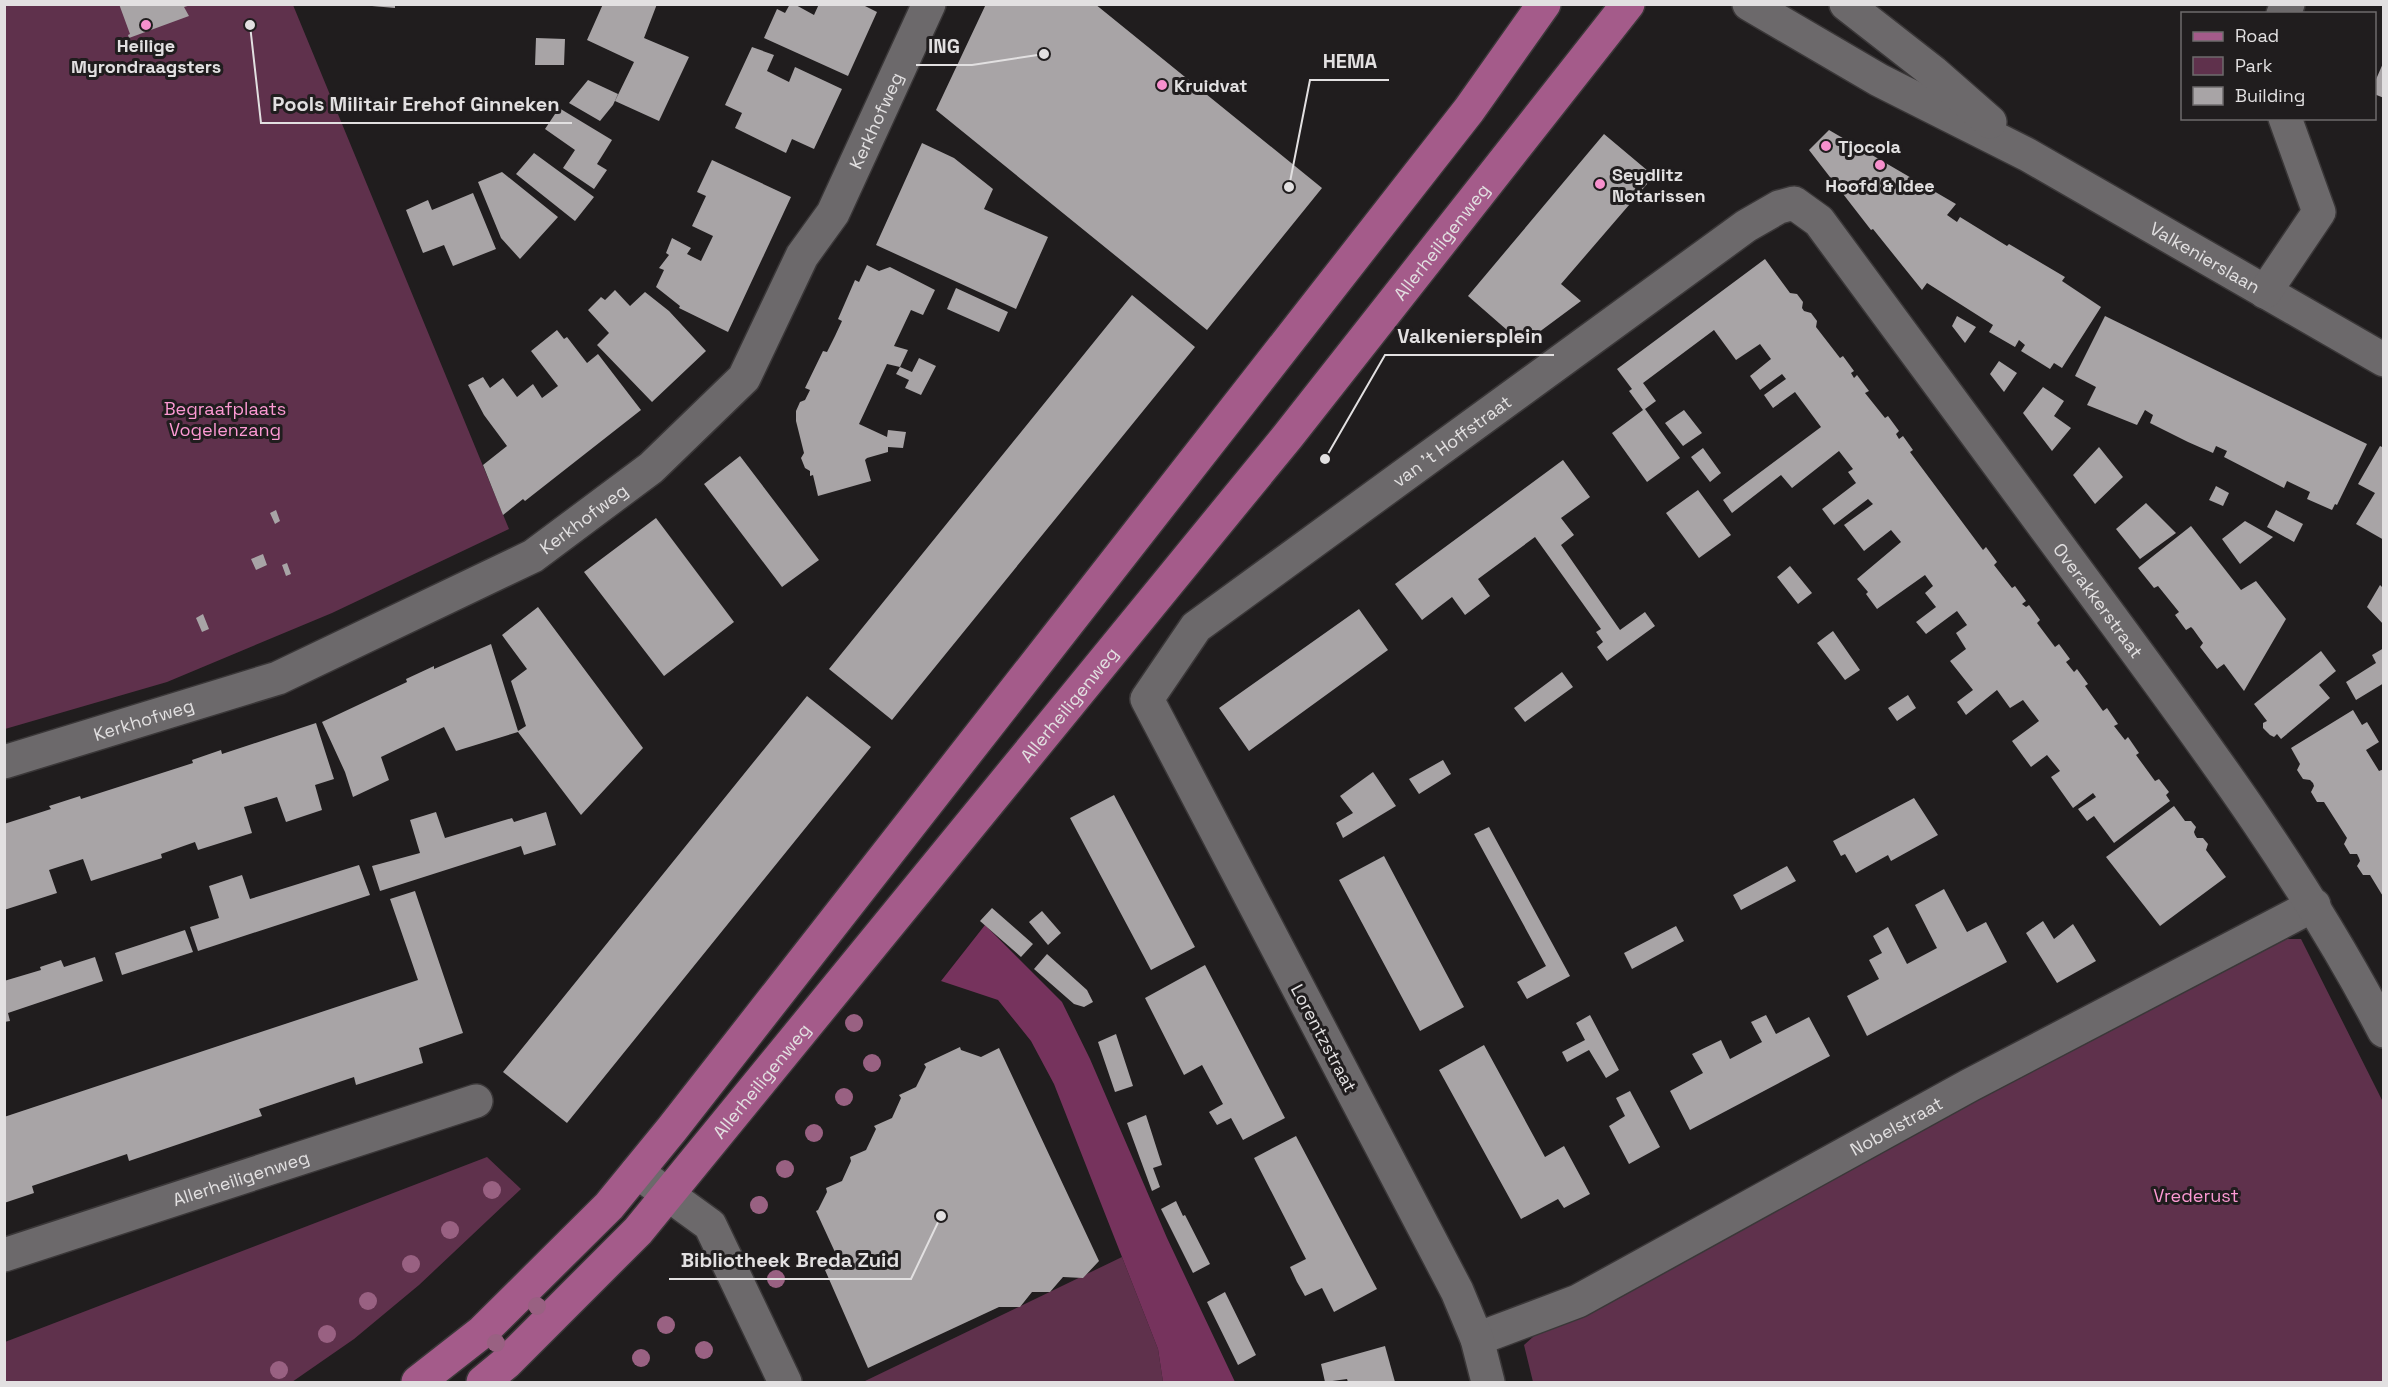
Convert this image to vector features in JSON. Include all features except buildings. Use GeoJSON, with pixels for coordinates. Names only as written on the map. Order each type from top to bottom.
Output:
{"type":"FeatureCollection","features":[{"type":"Feature","properties":{"kind":"main road"},"geometry":{"type":"LineString","coordinates":[[418,1383],[482,1332],[609,1206],[637,1172],[1469,110],[1544,4]]}},
{"type":"Feature","properties":{"kind":"main road","name":"Allerheiligenweg"},"geometry":{"type":"LineString","coordinates":[[483,1383],[506,1363],[638,1231],[1288,436],[1628,4]]}},
{"type":"Feature","properties":{"kind":"street","name":"Kerkhofweg"},"geometry":{"type":"LineString","coordinates":[[4,762],[278,678],[533,556],[651,468],[744,378],[802,256],[833,213],[929,4]]}},
{"type":"Feature","properties":{"kind":"street","name":"Valkenierslaan"},"geometry":{"type":"LineString","coordinates":[[1749,4],[1880,80],[2028,154],[2384,360]]}},
{"type":"Feature","properties":{"kind":"street","name":"Valkenierslaan"},"geometry":{"type":"LineString","coordinates":[[1846,4],[1933,72],[2028,154]]}},
{"type":"Feature","properties":{"kind":"street"},"geometry":{"type":"LineString","coordinates":[[2262,120],[2299,159]]}},
{"type":"Feature","properties":{"kind":"street"},"geometry":{"type":"LineString","coordinates":[[2265,292],[2319,212],[2286,120]]}},
{"type":"Feature","properties":{"kind":"street","name":"Overakkerstraat"},"geometry":{"type":"LineString","coordinates":[[1779,207],[1794,204],[1819,221],[2167,693],[2314,905],[2384,1031]]}},
{"type":"Feature","properties":{"kind":"street","name":"van 't Hoffstraat"},"geometry":{"type":"LineString","coordinates":[[1147,699],[1196,627],[1746,226],[1779,207]]}},
{"type":"Feature","properties":{"kind":"street","name":"Lorentzstraat"},"geometry":{"type":"LineString","coordinates":[[1147,699],[1457,1291],[1477,1339],[1488,1383]]}},
{"type":"Feature","properties":{"kind":"street","name":"Nobelstraat"},"geometry":{"type":"LineString","coordinates":[[1477,1339],[1578,1301],[1970,1085],[2314,905]]}},
{"type":"Feature","properties":{"kind":"street","name":"Allerheiligenweg"},"geometry":{"type":"LineString","coordinates":[[4,1255],[476,1101]]}},
{"type":"Feature","properties":{"kind":"street"},"geometry":{"type":"LineString","coordinates":[[637,1172],[710,1225],[785,1383]]}},
{"type":"Feature","properties":{"kind":"green space","name":"Begraafplaats Vogelenzang"},"geometry":{"type":"Polygon","coordinates":[[[5,5],[293,5],[509,529],[332,613],[167,682],[5,729],[5,5]]]}},
{"type":"Feature","properties":{"kind":"green space","name":"Vrederust"},"geometry":{"type":"Polygon","coordinates":[[[2284,939],[2301,939],[2383,1102],[2383,1382],[1533,1382],[1524,1345],[1534,1336],[2284,939]]]}},
{"type":"Feature","properties":{"kind":"green space"},"geometry":{"type":"Polygon","coordinates":[[[487,1157],[521,1189],[419,1285],[354,1339],[292,1382],[5,1382],[5,1342],[487,1157]]]}},
{"type":"Feature","properties":{"kind":"green space"},"geometry":{"type":"Polygon","coordinates":[[[1122,1257],[1158,1349],[1163,1382],[865,1381],[1122,1257]]]}},
{"type":"Feature","properties":{"kind":"shaded area"},"geometry":{"type":"Polygon","coordinates":[[[985,925],[1062,1002],[1090,1059],[1167,1238],[1235,1382],[1163,1382],[1158,1349],[1054,1084],[1031,1041],[998,1000],[941,981],[985,925]]]}},
{"type":"Feature","properties":{"kind":"place","name":"Heilige Myrondraagsters"},"geometry":{"type":"Point","coordinates":[146,25]}},
{"type":"Feature","properties":{"kind":"place","name":"Pools Militair Erehof Ginneken"},"geometry":{"type":"Point","coordinates":[250,25]}},
{"type":"Feature","properties":{"kind":"place","name":"ING"},"geometry":{"type":"Point","coordinates":[1044,54]}},
{"type":"Feature","properties":{"kind":"place","name":"Kruidvat"},"geometry":{"type":"Point","coordinates":[1162,85]}},
{"type":"Feature","properties":{"kind":"place","name":"Tjocola"},"geometry":{"type":"Point","coordinates":[1826,146]}},
{"type":"Feature","properties":{"kind":"place","name":"Hoofd & Idee"},"geometry":{"type":"Point","coordinates":[1880,165]}},
{"type":"Feature","properties":{"kind":"place","name":"Seydlitz Notarissen"},"geometry":{"type":"Point","coordinates":[1600,184]}},
{"type":"Feature","properties":{"kind":"place","name":"HEMA"},"geometry":{"type":"Point","coordinates":[1289,187]}},
{"type":"Feature","properties":{"kind":"place","name":"Valkeniersplein"},"geometry":{"type":"Point","coordinates":[1325,459]}},
{"type":"Feature","properties":{"kind":"place","name":"Bibliotheek Breda Zuid"},"geometry":{"type":"Point","coordinates":[941,1216]}}]}
